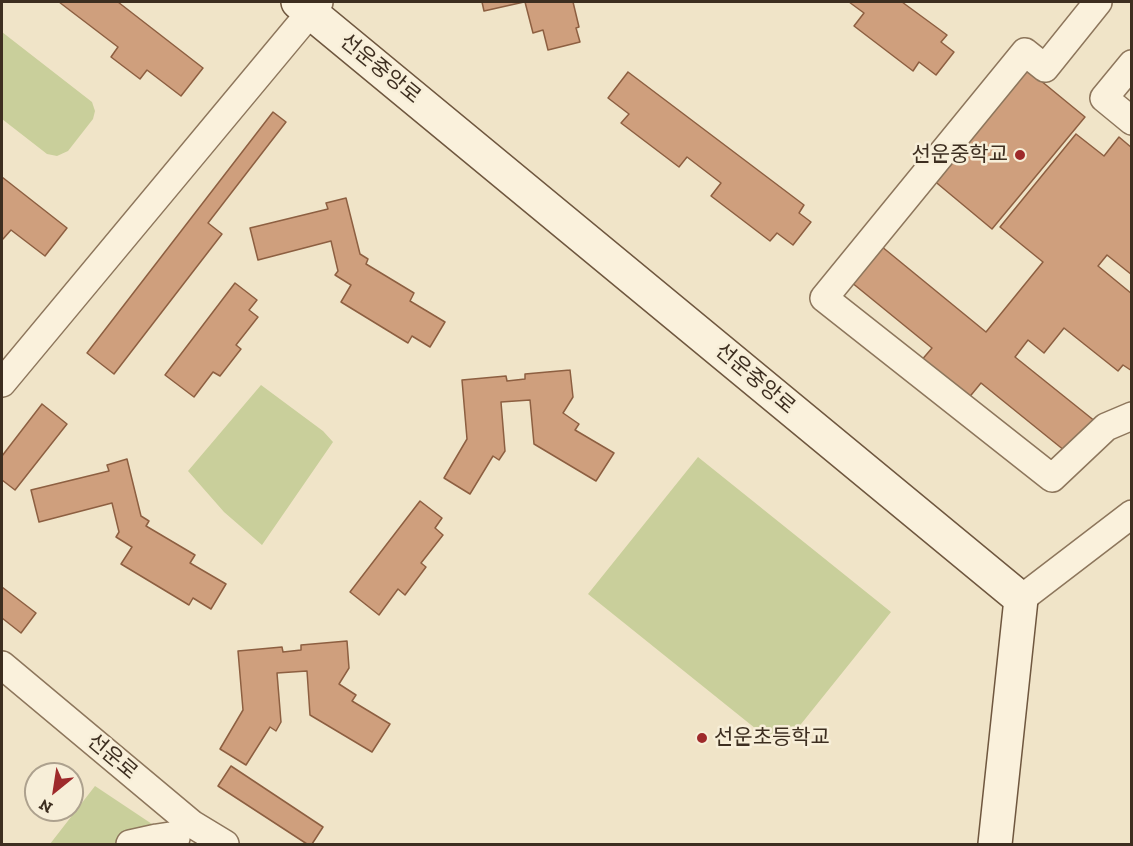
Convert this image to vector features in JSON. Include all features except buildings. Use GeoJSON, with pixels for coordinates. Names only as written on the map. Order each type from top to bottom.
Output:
{"type":"FeatureCollection","features":[{"type":"Feature","properties":{"kind":"street"},"geometry":{"type":"LineString","coordinates":[[1098,2],[1045,68],[1025,52],[824,298],[1052,478],[1106,427],[1131,416]]}},
{"type":"Feature","properties":{"kind":"street"},"geometry":{"type":"LineString","coordinates":[[2,383],[309,5]]}},
{"type":"Feature","properties":{"kind":"street","name":"선운중앙로"},"geometry":{"type":"LineString","coordinates":[[309,5],[1021,599]]}},
{"type":"Feature","properties":{"kind":"street"},"geometry":{"type":"LineString","coordinates":[[1131,64],[1104,98],[1131,121]]}},
{"type":"Feature","properties":{"kind":"street"},"geometry":{"type":"LineString","coordinates":[[995,844],[1021,599],[1131,514]]}},
{"type":"Feature","properties":{"kind":"street","name":"선운로"},"geometry":{"type":"LineString","coordinates":[[2,665],[192,824],[225,844]]}},
{"type":"Feature","properties":{"kind":"street"},"geometry":{"type":"LineString","coordinates":[[130,844],[170,836],[176,838]]}},
{"type":"Feature","properties":{"kind":"green space"},"geometry":{"type":"Polygon","coordinates":[[[2,32],[92,102],[95,111],[93,119],[68,151],[57,156],[47,154],[2,119],[2,32]]]}},
{"type":"Feature","properties":{"kind":"green space"},"geometry":{"type":"Polygon","coordinates":[[[261,385],[323,431],[333,442],[262,545],[224,512],[188,471],[261,385]]]}},
{"type":"Feature","properties":{"kind":"green space"},"geometry":{"type":"Polygon","coordinates":[[[698,457],[891,612],[781,749],[588,594],[698,457]]]}},
{"type":"Feature","properties":{"kind":"green space"},"geometry":{"type":"Polygon","coordinates":[[[95,786],[182,844],[50,844],[67,822],[84,822],[84,800],[95,786]]]}},
{"type":"Feature","properties":{"kind":"place","name":"선운중학교"},"geometry":{"type":"Point","coordinates":[1020,155]}},
{"type":"Feature","properties":{"kind":"place","name":"선운초등학교"},"geometry":{"type":"Point","coordinates":[702,738]}}]}
